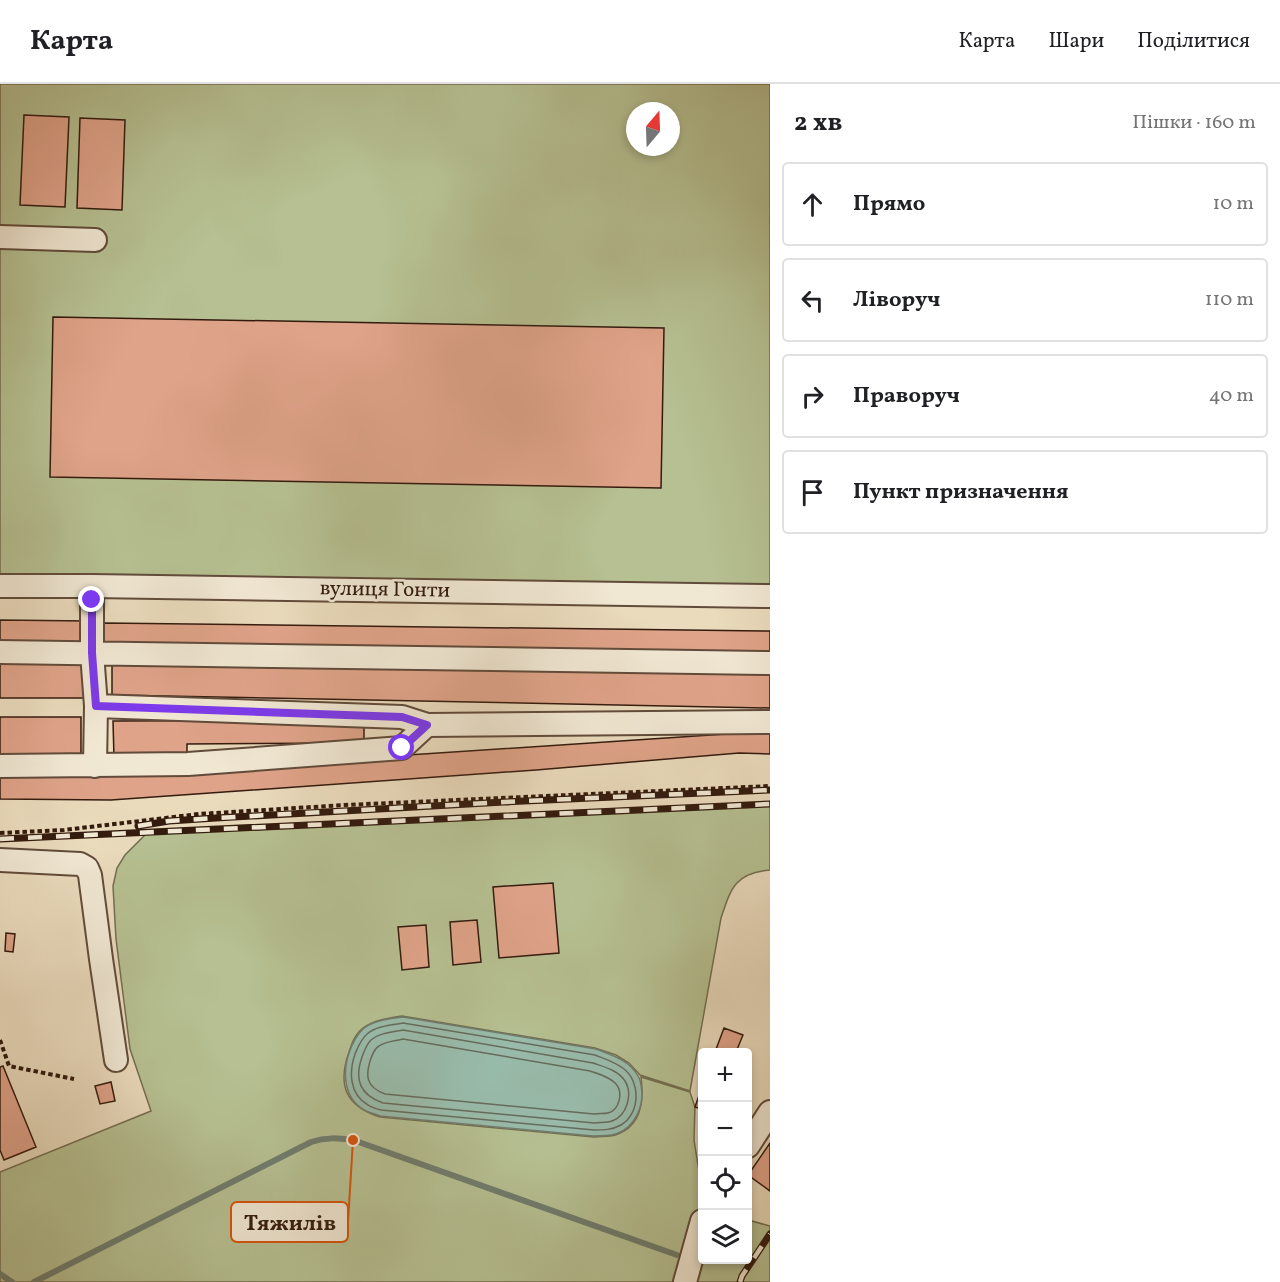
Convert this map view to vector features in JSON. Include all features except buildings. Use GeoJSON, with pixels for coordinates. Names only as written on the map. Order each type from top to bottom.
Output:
{"type":"FeatureCollection","features":[{"type":"Feature","properties":{"kind":"street"},"geometry":{"type":"LineString","coordinates":[[0,237],[95,240]]}},
{"type":"Feature","properties":{"kind":"street","name":"вулиця Гонти"},"geometry":{"type":"LineString","coordinates":[[0,586],[770,596]]}},
{"type":"Feature","properties":{"kind":"street"},"geometry":{"type":"LineString","coordinates":[[92,586],[92,653],[96,706],[95,766]]}},
{"type":"Feature","properties":{"kind":"street"},"geometry":{"type":"LineString","coordinates":[[0,652],[770,663]]}},
{"type":"Feature","properties":{"kind":"street"},"geometry":{"type":"LineString","coordinates":[[96,706],[402,717],[427,725],[770,722]]}},
{"type":"Feature","properties":{"kind":"street"},"geometry":{"type":"LineString","coordinates":[[0,766],[188,764],[402,748],[427,725]]}},
{"type":"Feature","properties":{"kind":"street"},"geometry":{"type":"LineString","coordinates":[[0,860],[80,864],[87,868],[90,875],[116,1060]]}},
{"type":"Feature","properties":{"kind":"street"},"geometry":{"type":"LineString","coordinates":[[752,1139],[770,1112]]}},
{"type":"Feature","properties":{"kind":"street"},"geometry":{"type":"LineString","coordinates":[[685,1282],[698,1235]]}},
{"type":"Feature","properties":{"kind":"path"},"geometry":{"type":"LineString","coordinates":[[0,833],[64,830],[199,814],[345,805],[770,786]]}},
{"type":"Feature","properties":{"kind":"path"},"geometry":{"type":"LineString","coordinates":[[0,1040],[9,1066],[74,1079]]}},
{"type":"Feature","properties":{"kind":"shaded area"},"geometry":{"type":"Polygon","coordinates":[[[0,84],[770,84],[770,596],[0,586],[0,84]]]}},
{"type":"Feature","properties":{"kind":"shaded area"},"geometry":{"type":"Polygon","coordinates":[[[770,804],[770,870],[749,875],[736,884],[721,918],[690,1091],[640,1075],[629,1063],[616,1055],[595,1048],[402,1016],[377,1021],[360,1030],[351,1045],[344,1075],[347,1093],[352,1101],[380,1117],[594,1137],[615,1135],[632,1125],[640,1111],[641,1077],[690,1092],[695,1107],[694,1140],[698,1165],[698,1264],[752,1264],[752,1221],[770,1226],[770,1282],[0,1282],[0,1172],[151,1111],[130,1049],[116,939],[113,886],[117,868],[125,855],[147,833],[770,804]]]}},
{"type":"Feature","properties":{"kind":"water"},"geometry":{"type":"Polygon","coordinates":[[[403,1017],[596,1049],[614,1056],[635,1070],[641,1084],[640,1107],[634,1120],[623,1131],[611,1135],[593,1136],[380,1116],[368,1112],[353,1100],[349,1093],[346,1069],[350,1050],[358,1034],[367,1026],[382,1020],[403,1017]]]}},
{"type":"Feature","properties":{"kind":"waterway"},"geometry":{"type":"LineString","coordinates":[[34,1282],[311,1142],[332,1138],[353,1140],[677,1255]]}},
{"type":"Feature","properties":{"kind":"waterway"},"geometry":{"type":"LineString","coordinates":[[0,1274],[12,1282]]}},
{"type":"Feature","properties":{"kind":"railway"},"geometry":{"type":"LineString","coordinates":[[138,826],[169,821],[216,818],[770,790]]}},
{"type":"Feature","properties":{"kind":"railway"},"geometry":{"type":"LineString","coordinates":[[0,839],[770,804]]}},
{"type":"Feature","properties":{"kind":"railway"},"geometry":{"type":"LineString","coordinates":[[740,1282],[770,1234]]}},
{"type":"Feature","properties":{"kind":"place","name":"Тяжилів"},"geometry":{"type":"Point","coordinates":[353,1140]}},
{"type":"Feature","properties":{"kind":"route"},"geometry":{"type":"LineString","coordinates":[[92,600],[92,653],[96,706],[402,717],[427,725],[402,748]]}}]}
